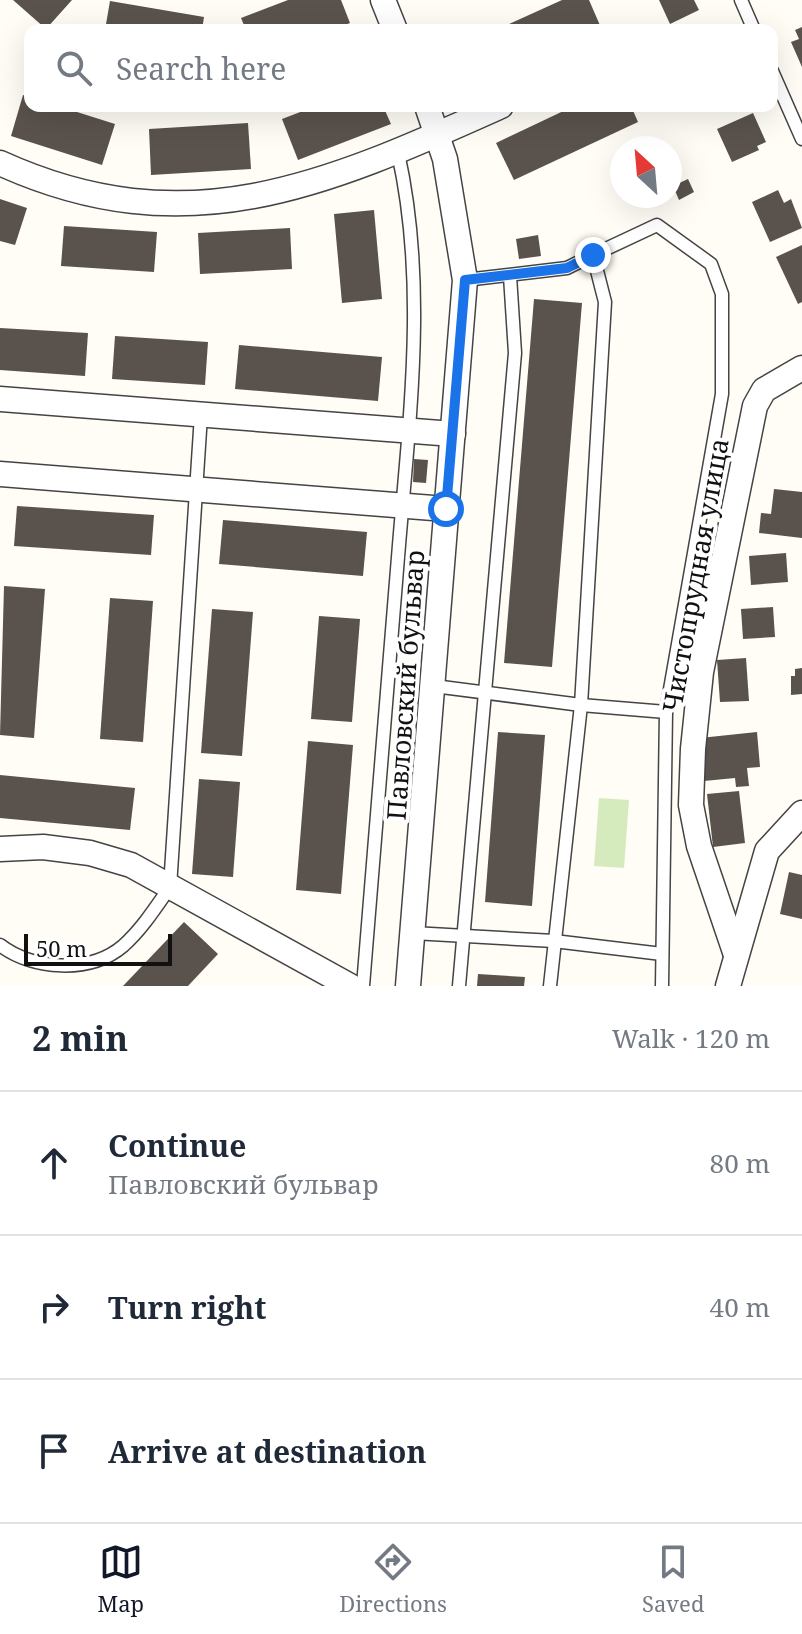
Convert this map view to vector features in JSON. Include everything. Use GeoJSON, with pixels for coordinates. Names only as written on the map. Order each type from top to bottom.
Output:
{"type":"FeatureCollection","features":[{"type":"Feature","properties":{"kind":"street"},"geometry":{"type":"LineString","coordinates":[[383,0],[393,24]]}},
{"type":"Feature","properties":{"kind":"street","name":"Павловский бульвар"},"geometry":{"type":"LineString","coordinates":[[408,986],[465,280],[438,134],[429,112]]}},
{"type":"Feature","properties":{"kind":"street"},"geometry":{"type":"LineString","coordinates":[[0,163],[41,182],[107,199],[182,204],[249,198],[302,187],[398,153],[488,112]]}},
{"type":"Feature","properties":{"kind":"street","name":"Чистопрудная улица"},"geometry":{"type":"LineString","coordinates":[[736,955],[699,846],[691,805],[701,672],[755,406],[764,390],[802,368]]}},
{"type":"Feature","properties":{"kind":"street"},"geometry":{"type":"LineString","coordinates":[[0,399],[453,434]]}},
{"type":"Feature","properties":{"kind":"street"},"geometry":{"type":"LineString","coordinates":[[0,474],[446,509]]}},
{"type":"Feature","properties":{"kind":"street"},"geometry":{"type":"LineString","coordinates":[[728,986],[767,851],[802,813]]}},
{"type":"Feature","properties":{"kind":"street"},"geometry":{"type":"LineString","coordinates":[[0,849],[43,847],[90,853],[131,865],[350,986]]}},
{"type":"Feature","properties":{"kind":"lane"},"geometry":{"type":"LineString","coordinates":[[741,0],[751,24]]}},
{"type":"Feature","properties":{"kind":"lane"},"geometry":{"type":"LineString","coordinates":[[778,85],[802,139]]}},
{"type":"Feature","properties":{"kind":"lane"},"geometry":{"type":"LineString","coordinates":[[363,986],[410,431],[416,270],[408,198],[398,153]]}},
{"type":"Feature","properties":{"kind":"lane"},"geometry":{"type":"LineString","coordinates":[[465,280],[567,268],[657,225],[711,264],[722,294],[722,394],[666,712],[662,986]]}},
{"type":"Feature","properties":{"kind":"lane"},"geometry":{"type":"LineString","coordinates":[[550,986],[581,705],[605,302],[593,255]]}},
{"type":"Feature","properties":{"kind":"lane"},"geometry":{"type":"LineString","coordinates":[[459,986],[515,353],[510,276]]}},
{"type":"Feature","properties":{"kind":"lane"},"geometry":{"type":"LineString","coordinates":[[0,945],[13,955],[48,965],[85,963],[121,948],[146,921],[170,887],[201,415]]}},
{"type":"Feature","properties":{"kind":"lane"},"geometry":{"type":"LineString","coordinates":[[434,686],[581,705],[666,712]]}},
{"type":"Feature","properties":{"kind":"lane"},"geometry":{"type":"LineString","coordinates":[[413,933],[554,941],[662,954]]}},
{"type":"Feature","properties":{"kind":"green space"},"geometry":{"type":"Polygon","coordinates":[[[599,798],[629,800],[624,868],[594,866],[599,798]]]}},
{"type":"Feature","properties":{"kind":"building"},"geometry":{"type":"Polygon","coordinates":[[[13,0],[72,0],[50,24],[40,24],[13,0]]]}},
{"type":"Feature","properties":{"kind":"building"},"geometry":{"type":"Polygon","coordinates":[[[288,0],[341,0],[350,23],[244,24],[241,18],[288,0]]]}},
{"type":"Feature","properties":{"kind":"building"},"geometry":{"type":"Polygon","coordinates":[[[562,0],[589,0],[599,24],[509,24],[562,0]]]}},
{"type":"Feature","properties":{"kind":"building"},"geometry":{"type":"Polygon","coordinates":[[[659,0],[694,0],[699,10],[670,24],[659,0]]]}},
{"type":"Feature","properties":{"kind":"building"},"geometry":{"type":"Polygon","coordinates":[[[110,1],[204,17],[203,24],[106,24],[110,1]]]}},
{"type":"Feature","properties":{"kind":"building"},"geometry":{"type":"Polygon","coordinates":[[[802,27],[802,67],[791,42],[799,39],[795,30],[802,27]]]}},
{"type":"Feature","properties":{"kind":"building"},"geometry":{"type":"Polygon","coordinates":[[[23,95],[24,112],[77,112],[115,124],[102,165],[11,136],[23,95]]]}},
{"type":"Feature","properties":{"kind":"building"},"geometry":{"type":"Polygon","coordinates":[[[300,112],[386,112],[391,124],[298,160],[282,119],[300,112]]]}},
{"type":"Feature","properties":{"kind":"building"},"geometry":{"type":"Polygon","coordinates":[[[561,112],[634,112],[638,122],[514,180],[496,143],[561,112]]]}},
{"type":"Feature","properties":{"kind":"building"},"geometry":{"type":"Polygon","coordinates":[[[753,113],[766,142],[757,146],[759,150],[732,162],[717,129],[753,113]]]}},
{"type":"Feature","properties":{"kind":"building"},"geometry":{"type":"Polygon","coordinates":[[[248,123],[251,169],[151,175],[149,129],[248,123]]]}},
{"type":"Feature","properties":{"kind":"building"},"geometry":{"type":"Polygon","coordinates":[[[688,179],[694,192],[682,198],[682,182],[688,179]]]}},
{"type":"Feature","properties":{"kind":"building"},"geometry":{"type":"Polygon","coordinates":[[[778,190],[784,203],[791,199],[802,228],[770,242],[752,202],[778,190]]]}},
{"type":"Feature","properties":{"kind":"building"},"geometry":{"type":"Polygon","coordinates":[[[0,199],[27,208],[15,245],[0,241],[0,199]]]}},
{"type":"Feature","properties":{"kind":"building"},"geometry":{"type":"Polygon","coordinates":[[[374,210],[382,299],[342,303],[334,214],[374,210]]]}},
{"type":"Feature","properties":{"kind":"building"},"geometry":{"type":"Polygon","coordinates":[[[64,226],[157,232],[154,272],[61,266],[64,226]]]}},
{"type":"Feature","properties":{"kind":"building"},"geometry":{"type":"Polygon","coordinates":[[[290,228],[292,269],[200,274],[198,233],[290,228]]]}},
{"type":"Feature","properties":{"kind":"building"},"geometry":{"type":"Polygon","coordinates":[[[538,235],[541,256],[519,259],[516,239],[538,235]]]}},
{"type":"Feature","properties":{"kind":"building"},"geometry":{"type":"Polygon","coordinates":[[[802,245],[802,302],[798,304],[776,257],[802,245]]]}},
{"type":"Feature","properties":{"kind":"building"},"geometry":{"type":"Polygon","coordinates":[[[534,299],[582,303],[552,667],[504,663],[534,299]]]}},
{"type":"Feature","properties":{"kind":"building"},"geometry":{"type":"Polygon","coordinates":[[[0,328],[88,333],[85,376],[0,370],[0,328]]]}},
{"type":"Feature","properties":{"kind":"building"},"geometry":{"type":"Polygon","coordinates":[[[115,336],[208,342],[205,385],[112,379],[115,336]]]}},
{"type":"Feature","properties":{"kind":"building"},"geometry":{"type":"Polygon","coordinates":[[[239,345],[382,357],[378,401],[235,389],[239,345]]]}},
{"type":"Feature","properties":{"kind":"building"},"geometry":{"type":"Polygon","coordinates":[[[414,459],[428,460],[426,483],[413,482],[414,459]]]}},
{"type":"Feature","properties":{"kind":"building"},"geometry":{"type":"Polygon","coordinates":[[[774,489],[802,492],[802,538],[759,533],[761,513],[771,514],[774,489]]]}},
{"type":"Feature","properties":{"kind":"building"},"geometry":{"type":"Polygon","coordinates":[[[17,506],[154,515],[151,555],[14,546],[17,506]]]}},
{"type":"Feature","properties":{"kind":"building"},"geometry":{"type":"Polygon","coordinates":[[[223,520],[367,532],[363,576],[219,564],[223,520]]]}},
{"type":"Feature","properties":{"kind":"building"},"geometry":{"type":"Polygon","coordinates":[[[786,553],[788,582],[751,585],[749,556],[786,553]]]}},
{"type":"Feature","properties":{"kind":"building"},"geometry":{"type":"Polygon","coordinates":[[[4,586],[45,589],[34,738],[0,735],[4,586]]]}},
{"type":"Feature","properties":{"kind":"building"},"geometry":{"type":"Polygon","coordinates":[[[110,598],[153,601],[143,742],[100,739],[110,598]]]}},
{"type":"Feature","properties":{"kind":"building"},"geometry":{"type":"Polygon","coordinates":[[[773,607],[775,637],[743,639],[741,609],[773,607]]]}},
{"type":"Feature","properties":{"kind":"building"},"geometry":{"type":"Polygon","coordinates":[[[212,609],[253,612],[242,756],[201,753],[212,609]]]}},
{"type":"Feature","properties":{"kind":"building"},"geometry":{"type":"Polygon","coordinates":[[[319,616],[360,619],[352,722],[311,719],[319,616]]]}},
{"type":"Feature","properties":{"kind":"building"},"geometry":{"type":"Polygon","coordinates":[[[746,658],[749,701],[720,702],[717,660],[746,658]]]}},
{"type":"Feature","properties":{"kind":"building"},"geometry":{"type":"Polygon","coordinates":[[[802,668],[802,694],[791,695],[791,676],[795,676],[795,669],[802,668]]]}},
{"type":"Feature","properties":{"kind":"building"},"geometry":{"type":"Polygon","coordinates":[[[498,732],[545,735],[532,906],[485,902],[498,732]]]}},
{"type":"Feature","properties":{"kind":"building"},"geometry":{"type":"Polygon","coordinates":[[[757,732],[760,767],[747,768],[749,786],[736,787],[735,778],[704,781],[700,738],[757,732]]]}},
{"type":"Feature","properties":{"kind":"building"},"geometry":{"type":"Polygon","coordinates":[[[308,741],[353,745],[341,894],[296,890],[308,741]]]}},
{"type":"Feature","properties":{"kind":"building"},"geometry":{"type":"Polygon","coordinates":[[[0,775],[135,788],[130,830],[0,818],[0,775]]]}},
{"type":"Feature","properties":{"kind":"building"},"geometry":{"type":"Polygon","coordinates":[[[199,779],[240,782],[233,877],[192,874],[199,779]]]}},
{"type":"Feature","properties":{"kind":"building"},"geometry":{"type":"Polygon","coordinates":[[[739,791],[745,843],[713,847],[707,794],[739,791]]]}},
{"type":"Feature","properties":{"kind":"building"},"geometry":{"type":"Polygon","coordinates":[[[789,872],[802,875],[802,919],[780,914],[789,872]]]}},
{"type":"Feature","properties":{"kind":"building"},"geometry":{"type":"Polygon","coordinates":[[[184,922],[218,954],[188,986],[123,986],[184,922]]]}},
{"type":"Feature","properties":{"kind":"building"},"geometry":{"type":"Polygon","coordinates":[[[478,974],[525,977],[524,986],[477,986],[478,974]]]}},
{"type":"Feature","properties":{"kind":"route"},"geometry":{"type":"LineString","coordinates":[[446,509],[465,280],[567,268],[593,255]]}}]}
